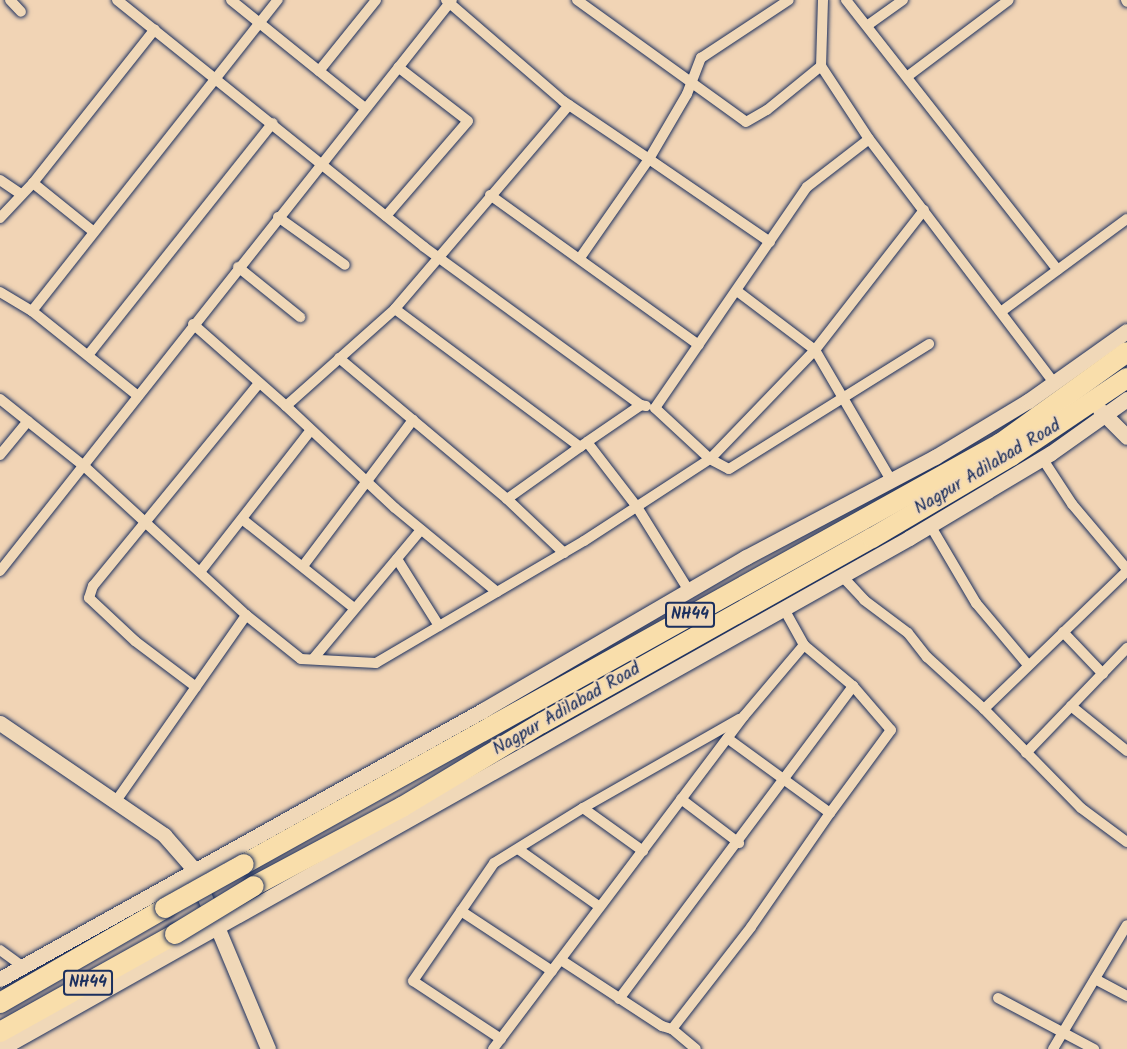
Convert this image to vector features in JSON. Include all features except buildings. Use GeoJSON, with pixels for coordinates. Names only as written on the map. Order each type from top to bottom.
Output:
{"type":"FeatureCollection","features":[{"type":"Feature","properties":{"kind":"highway","name":"Nagpur Adilabad Road"},"geometry":{"type":"LineString","coordinates":[[0,1003],[165,908],[501,723],[848,514],[1001,443],[1077,379],[1127,352]]}},
{"type":"Feature","properties":{"kind":"highway","name":"Nagpur Adilabad Road"},"geometry":{"type":"LineString","coordinates":[[0,1032],[175,934],[254,886],[402,807],[542,723],[1100,409],[1127,378]]}},
{"type":"Feature","properties":{"kind":"street"},"geometry":{"type":"LineString","coordinates":[[10,0],[21,12]]}},
{"type":"Feature","properties":{"kind":"street"},"geometry":{"type":"LineString","coordinates":[[117,0],[216,77],[436,256],[641,405],[655,408],[710,459],[729,469],[929,344]]}},
{"type":"Feature","properties":{"kind":"street"},"geometry":{"type":"LineString","coordinates":[[231,0],[260,21],[365,108]]}},
{"type":"Feature","properties":{"kind":"street"},"geometry":{"type":"LineString","coordinates":[[32,311],[278,0]]}},
{"type":"Feature","properties":{"kind":"street"},"geometry":{"type":"LineString","coordinates":[[318,71],[376,0]]}},
{"type":"Feature","properties":{"kind":"street"},"geometry":{"type":"LineString","coordinates":[[577,0],[691,85],[746,122],[767,110],[821,66]]}},
{"type":"Feature","properties":{"kind":"street"},"geometry":{"type":"LineString","coordinates":[[580,258],[649,159],[691,85],[701,58],[789,0]]}},
{"type":"Feature","properties":{"kind":"street"},"geometry":{"type":"LineString","coordinates":[[823,0],[821,66],[869,139],[1002,311],[1054,383]]}},
{"type":"Feature","properties":{"kind":"street"},"geometry":{"type":"LineString","coordinates":[[846,0],[868,24],[1058,270]]}},
{"type":"Feature","properties":{"kind":"street"},"geometry":{"type":"LineString","coordinates":[[868,24],[903,0]]}},
{"type":"Feature","properties":{"kind":"street"},"geometry":{"type":"LineString","coordinates":[[908,76],[1009,0]]}},
{"type":"Feature","properties":{"kind":"street"},"geometry":{"type":"LineString","coordinates":[[0,572],[449,1],[569,105],[770,242]]}},
{"type":"Feature","properties":{"kind":"street"},"geometry":{"type":"LineString","coordinates":[[0,218],[33,183],[155,29]]}},
{"type":"Feature","properties":{"kind":"street"},"geometry":{"type":"LineString","coordinates":[[386,216],[468,121],[398,67]]}},
{"type":"Feature","properties":{"kind":"street"},"geometry":{"type":"LineString","coordinates":[[286,406],[395,309],[436,256],[569,105]]}},
{"type":"Feature","properties":{"kind":"street"},"geometry":{"type":"LineString","coordinates":[[89,354],[273,123]]}},
{"type":"Feature","properties":{"kind":"street"},"geometry":{"type":"LineString","coordinates":[[655,408],[807,187],[869,139]]}},
{"type":"Feature","properties":{"kind":"street"},"geometry":{"type":"LineString","coordinates":[[0,180],[21,194]]}},
{"type":"Feature","properties":{"kind":"street"},"geometry":{"type":"LineString","coordinates":[[33,183],[94,232]]}},
{"type":"Feature","properties":{"kind":"street"},"geometry":{"type":"LineString","coordinates":[[490,195],[699,345]]}},
{"type":"Feature","properties":{"kind":"street"},"geometry":{"type":"LineString","coordinates":[[0,399],[84,466],[246,615],[301,659],[376,663],[564,553],[710,459],[815,350],[924,210]]}},
{"type":"Feature","properties":{"kind":"street"},"geometry":{"type":"LineString","coordinates":[[278,217],[345,265]]}},
{"type":"Feature","properties":{"kind":"street"},"geometry":{"type":"LineString","coordinates":[[1002,311],[1127,219]]}},
{"type":"Feature","properties":{"kind":"street"},"geometry":{"type":"LineString","coordinates":[[238,267],[300,317]]}},
{"type":"Feature","properties":{"kind":"street"},"geometry":{"type":"LineString","coordinates":[[737,291],[815,350],[891,480]]}},
{"type":"Feature","properties":{"kind":"street"},"geometry":{"type":"LineString","coordinates":[[0,292],[32,311],[89,354],[138,396]]}},
{"type":"Feature","properties":{"kind":"street"},"geometry":{"type":"LineString","coordinates":[[395,309],[584,445],[637,507],[689,591]]}},
{"type":"Feature","properties":{"kind":"street"},"geometry":{"type":"LineString","coordinates":[[193,324],[421,530],[497,592]]}},
{"type":"Feature","properties":{"kind":"street"},"geometry":{"type":"LineString","coordinates":[[0,979],[194,872],[689,591],[848,514],[891,480],[1054,383],[1077,379],[1127,331]]}},
{"type":"Feature","properties":{"kind":"street"},"geometry":{"type":"LineString","coordinates":[[339,358],[507,499],[564,553]]}},
{"type":"Feature","properties":{"kind":"street"},"geometry":{"type":"LineString","coordinates":[[1077,379],[1100,409],[1127,437]]}},
{"type":"Feature","properties":{"kind":"street"},"geometry":{"type":"LineString","coordinates":[[196,687],[135,641],[89,598],[93,586],[259,383]]}},
{"type":"Feature","properties":{"kind":"street"},"geometry":{"type":"LineString","coordinates":[[0,1049],[218,929],[367,841],[842,576],[1042,458],[1100,409],[1127,399]]}},
{"type":"Feature","properties":{"kind":"street"},"geometry":{"type":"LineString","coordinates":[[507,499],[641,405]]}},
{"type":"Feature","properties":{"kind":"street"},"geometry":{"type":"LineString","coordinates":[[303,566],[413,420]]}},
{"type":"Feature","properties":{"kind":"street"},"geometry":{"type":"LineString","coordinates":[[0,455],[28,421]]}},
{"type":"Feature","properties":{"kind":"street"},"geometry":{"type":"LineString","coordinates":[[200,572],[311,430]]}},
{"type":"Feature","properties":{"kind":"street"},"geometry":{"type":"LineString","coordinates":[[984,709],[1127,570],[1072,504],[1042,458]]}},
{"type":"Feature","properties":{"kind":"street"},"geometry":{"type":"LineString","coordinates":[[242,519],[355,609]]}},
{"type":"Feature","properties":{"kind":"street"},"geometry":{"type":"LineString","coordinates":[[930,525],[976,603],[1028,665]]}},
{"type":"Feature","properties":{"kind":"street"},"geometry":{"type":"LineString","coordinates":[[313,660],[421,530]]}},
{"type":"Feature","properties":{"kind":"street"},"geometry":{"type":"LineString","coordinates":[[397,559],[439,626]]}},
{"type":"Feature","properties":{"kind":"street"},"geometry":{"type":"LineString","coordinates":[[842,576],[864,600],[908,633],[958,688],[984,709],[1081,808],[1127,842]]}},
{"type":"Feature","properties":{"kind":"street"},"geometry":{"type":"LineString","coordinates":[[672,1029],[751,927],[891,730],[853,686],[804,645],[784,609]]}},
{"type":"Feature","properties":{"kind":"street"},"geometry":{"type":"LineString","coordinates":[[116,801],[246,615]]}},
{"type":"Feature","properties":{"kind":"street"},"geometry":{"type":"LineString","coordinates":[[1063,632],[1103,674]]}},
{"type":"Feature","properties":{"kind":"street"},"geometry":{"type":"LineString","coordinates":[[494,1049],[744,716],[804,645]]}},
{"type":"Feature","properties":{"kind":"street"},"geometry":{"type":"LineString","coordinates":[[1026,753],[1103,674],[1125,655]]}},
{"type":"Feature","properties":{"kind":"street"},"geometry":{"type":"LineString","coordinates":[[619,999],[739,843],[853,686]]}},
{"type":"Feature","properties":{"kind":"street"},"geometry":{"type":"LineString","coordinates":[[1071,706],[1127,751]]}},
{"type":"Feature","properties":{"kind":"street"},"geometry":{"type":"LineString","coordinates":[[501,1039],[413,981],[494,863],[744,716]]}},
{"type":"Feature","properties":{"kind":"street"},"geometry":{"type":"LineString","coordinates":[[1,725],[164,835],[194,872],[268,1049]]}},
{"type":"Feature","properties":{"kind":"street"},"geometry":{"type":"LineString","coordinates":[[728,738],[830,813]]}},
{"type":"Feature","properties":{"kind":"street"},"geometry":{"type":"LineString","coordinates":[[681,799],[739,843]]}},
{"type":"Feature","properties":{"kind":"street"},"geometry":{"type":"LineString","coordinates":[[584,808],[643,851]]}},
{"type":"Feature","properties":{"kind":"street"},"geometry":{"type":"LineString","coordinates":[[518,849],[600,907]]}},
{"type":"Feature","properties":{"kind":"street"},"geometry":{"type":"LineString","coordinates":[[461,911],[552,971]]}},
{"type":"Feature","properties":{"kind":"street"},"geometry":{"type":"LineString","coordinates":[[1053,1049],[1127,925]]}},
{"type":"Feature","properties":{"kind":"street"},"geometry":{"type":"LineString","coordinates":[[0,950],[23,967]]}},
{"type":"Feature","properties":{"kind":"street"},"geometry":{"type":"LineString","coordinates":[[561,960],[619,999],[672,1029],[696,1049]]}},
{"type":"Feature","properties":{"kind":"street"},"geometry":{"type":"LineString","coordinates":[[1095,979],[1127,996]]}},
{"type":"Feature","properties":{"kind":"street"},"geometry":{"type":"LineString","coordinates":[[998,998],[1094,1049]]}}]}
